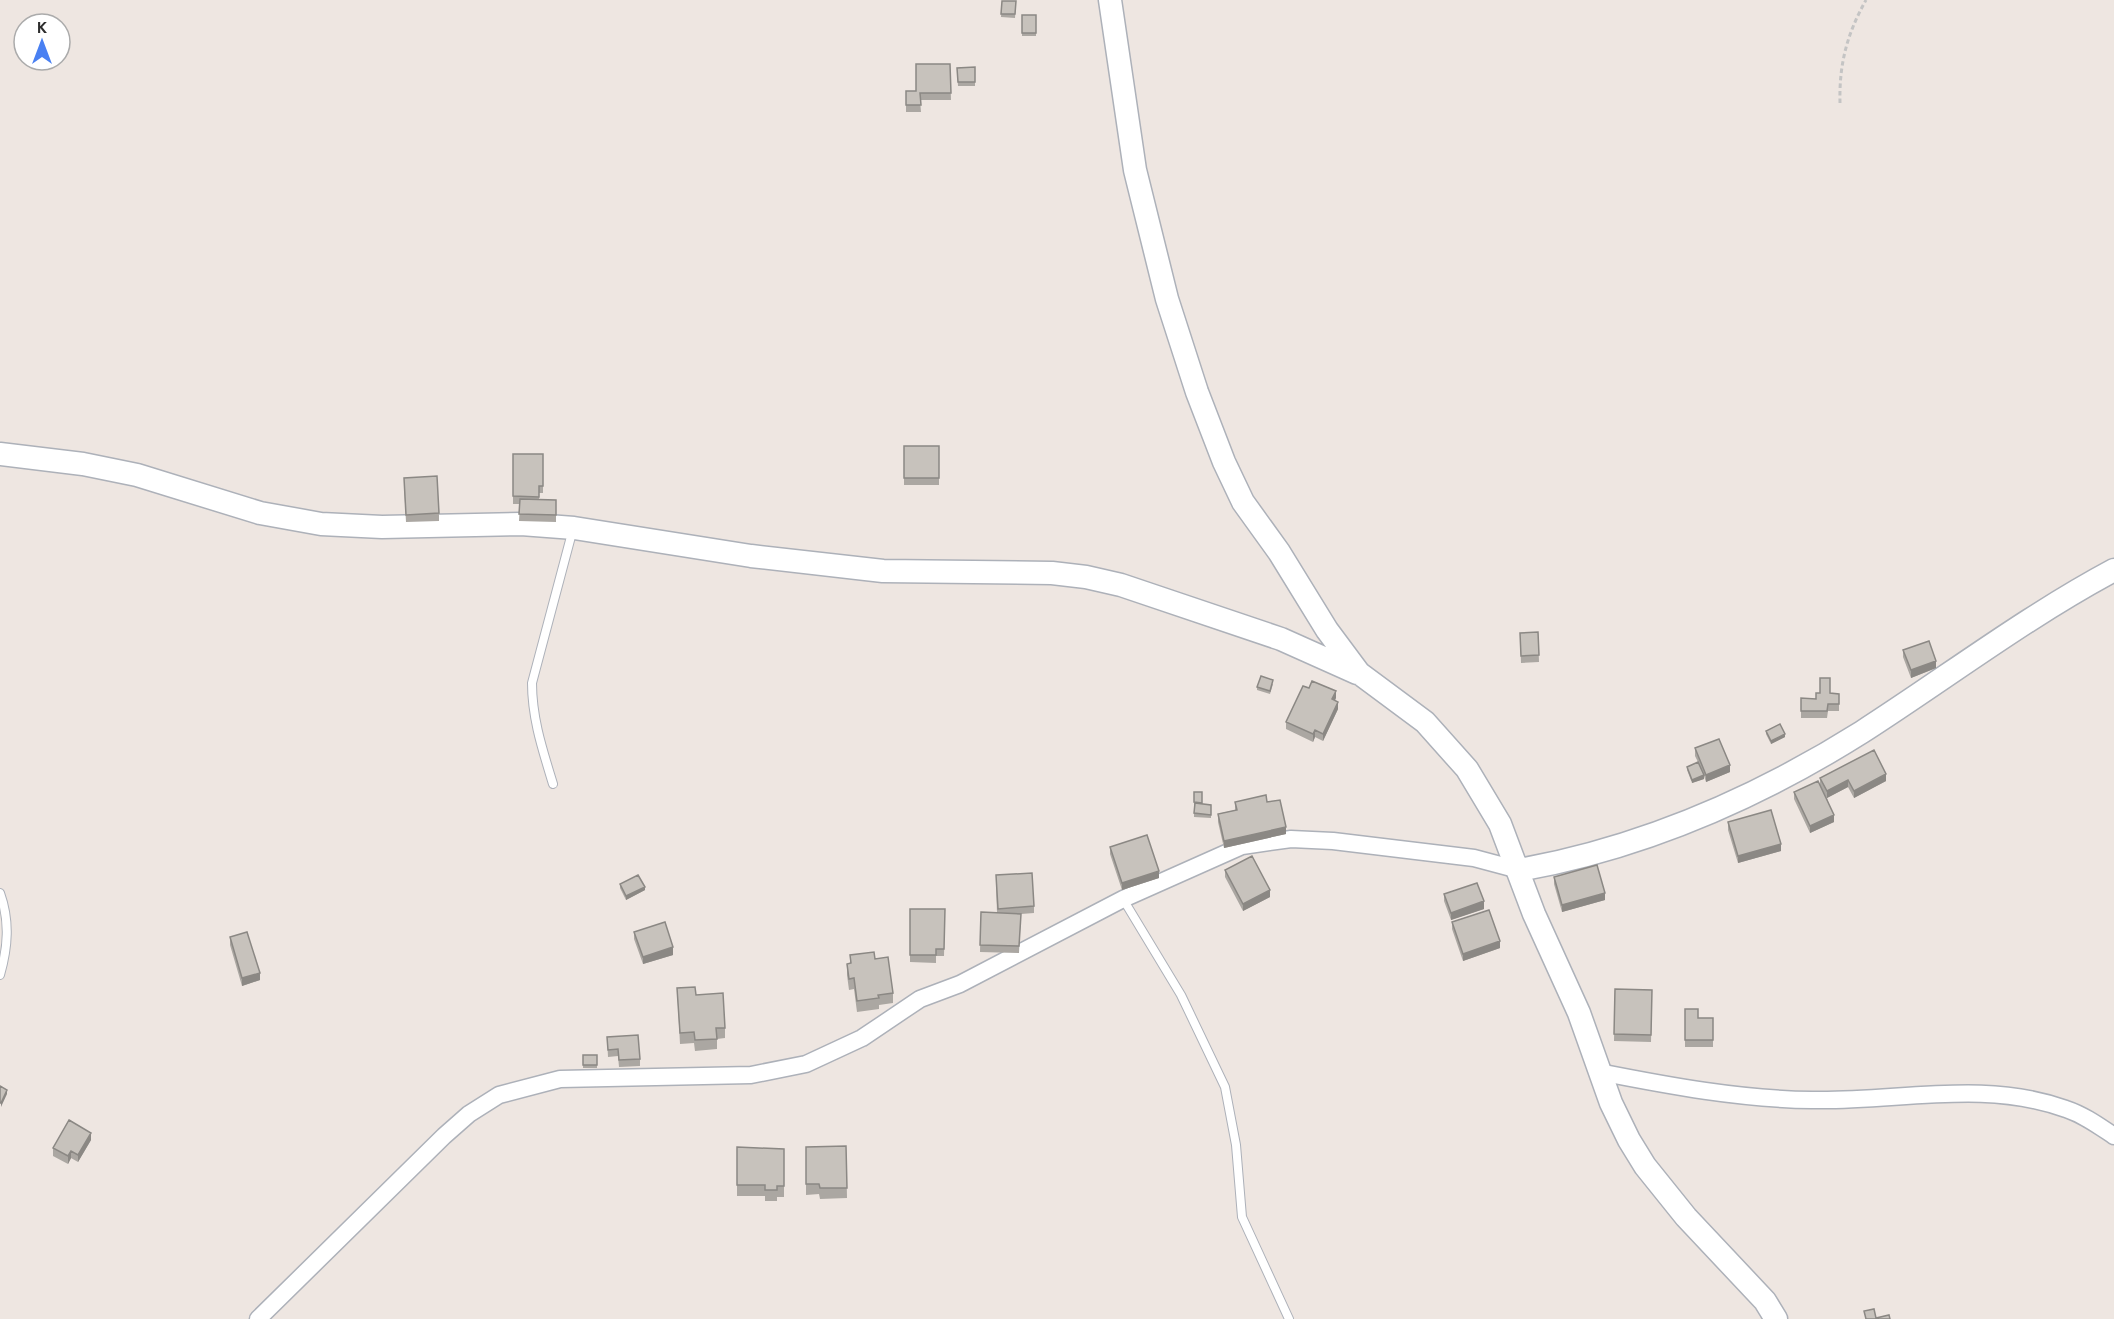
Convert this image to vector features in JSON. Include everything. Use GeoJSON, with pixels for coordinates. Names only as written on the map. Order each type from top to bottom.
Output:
{"type":"FeatureCollection","features":[{"type":"Feature","properties":{"kind":"street"},"geometry":{"type":"LineString","coordinates":[[1110,0],[1135,170],[1167,299],[1197,392],[1224,462],[1243,502],[1279,552],[1327,630],[1359,673]]}},
{"type":"Feature","properties":{"kind":"street"},"geometry":{"type":"LineString","coordinates":[[0,454],[84,464],[137,475],[292,521],[355,526],[521,524],[574,528],[751,556],[883,571],[1052,573],[1086,577],[1121,585],[1281,639],[1359,673],[1425,722],[1460,761],[1500,824],[1520,870],[1534,914],[1579,1013],[1611,1103],[1645,1166],[1686,1217],[1765,1301],[1776,1319]]}},
{"type":"Feature","properties":{"kind":"street"},"geometry":{"type":"LineString","coordinates":[[258,1319],[444,1136],[469,1114],[500,1095],[560,1079],[751,1075],[806,1064],[862,1038],[920,999],[960,984],[1124,899],[1204,861],[1242,846],[1263,841],[1333,841],[1474,858],[1520,870],[1584,858],[1687,823],[1729,805],[1860,733],[1958,670],[2010,632],[2114,570]]}},
{"type":"Feature","properties":{"kind":"street"},"geometry":{"type":"LineString","coordinates":[[1599,1072],[1725,1095],[1775,1099],[1815,1100],[1967,1092],[2009,1096],[2067,1109],[2114,1136]]}},
{"type":"Feature","properties":{"kind":"lane"},"geometry":{"type":"LineString","coordinates":[[553,784],[538,735],[532,703],[532,683],[574,528]]}},
{"type":"Feature","properties":{"kind":"lane"},"geometry":{"type":"LineString","coordinates":[[0,893],[8,922],[5,957],[0,975]]}},
{"type":"Feature","properties":{"kind":"lane"},"geometry":{"type":"LineString","coordinates":[[1124,899],[1181,995],[1225,1087],[1236,1145],[1242,1217],[1248,1235],[1289,1319]]}},
{"type":"Feature","properties":{"kind":"path"},"geometry":{"type":"LineString","coordinates":[[1840,103],[1839,72],[1845,45],[1866,0]]}},
{"type":"Feature","properties":{"kind":"building"},"geometry":{"type":"Polygon","coordinates":[[[1002,1],[1016,1],[1015,14],[1001,14],[1002,1]]]}},
{"type":"Feature","properties":{"kind":"building"},"geometry":{"type":"Polygon","coordinates":[[[1022,15],[1036,15],[1036,33],[1022,33],[1022,15]]]}},
{"type":"Feature","properties":{"kind":"building"},"geometry":{"type":"Polygon","coordinates":[[[916,64],[950,64],[951,93],[920,93],[921,105],[906,105],[906,91],[916,91],[916,64]]]}},
{"type":"Feature","properties":{"kind":"building"},"geometry":{"type":"Polygon","coordinates":[[[975,67],[975,82],[958,82],[957,68],[975,67]]]}},
{"type":"Feature","properties":{"kind":"building"},"geometry":{"type":"Polygon","coordinates":[[[904,446],[939,446],[939,478],[904,478],[904,446]]]}},
{"type":"Feature","properties":{"kind":"building"},"geometry":{"type":"Polygon","coordinates":[[[513,454],[543,454],[543,486],[539,486],[539,497],[513,496],[513,454]]]}},
{"type":"Feature","properties":{"kind":"building"},"geometry":{"type":"Polygon","coordinates":[[[437,476],[439,513],[406,515],[404,478],[437,476]]]}},
{"type":"Feature","properties":{"kind":"building"},"geometry":{"type":"Polygon","coordinates":[[[520,499],[556,500],[556,515],[519,514],[520,499]]]}},
{"type":"Feature","properties":{"kind":"building"},"geometry":{"type":"Polygon","coordinates":[[[1538,632],[1539,655],[1521,656],[1520,633],[1538,632]]]}},
{"type":"Feature","properties":{"kind":"building"},"geometry":{"type":"Polygon","coordinates":[[[1929,641],[1936,661],[1911,670],[1903,650],[1929,641]]]}},
{"type":"Feature","properties":{"kind":"building"},"geometry":{"type":"Polygon","coordinates":[[[1261,676],[1273,680],[1270,691],[1257,687],[1261,676]]]}},
{"type":"Feature","properties":{"kind":"building"},"geometry":{"type":"Polygon","coordinates":[[[1820,678],[1830,678],[1830,693],[1839,694],[1839,704],[1828,704],[1827,711],[1801,711],[1801,698],[1816,699],[1816,693],[1820,693],[1820,678]]]}},
{"type":"Feature","properties":{"kind":"building"},"geometry":{"type":"Polygon","coordinates":[[[1312,681],[1336,691],[1332,699],[1338,702],[1323,734],[1315,730],[1313,734],[1286,722],[1303,686],[1309,688],[1312,681]]]}},
{"type":"Feature","properties":{"kind":"building"},"geometry":{"type":"Polygon","coordinates":[[[1780,724],[1785,734],[1771,741],[1766,731],[1780,724]]]}},
{"type":"Feature","properties":{"kind":"building"},"geometry":{"type":"Polygon","coordinates":[[[1719,739],[1730,765],[1706,775],[1695,748],[1719,739]]]}},
{"type":"Feature","properties":{"kind":"building"},"geometry":{"type":"Polygon","coordinates":[[[1874,750],[1886,774],[1854,791],[1848,780],[1827,791],[1820,778],[1874,750]]]}},
{"type":"Feature","properties":{"kind":"building"},"geometry":{"type":"Polygon","coordinates":[[[1698,762],[1704,775],[1692,780],[1687,767],[1698,762]]]}},
{"type":"Feature","properties":{"kind":"building"},"geometry":{"type":"Polygon","coordinates":[[[1818,781],[1834,815],[1810,826],[1794,792],[1818,781]]]}},
{"type":"Feature","properties":{"kind":"building"},"geometry":{"type":"Polygon","coordinates":[[[1194,792],[1202,792],[1202,803],[1194,802],[1194,792]]]}},
{"type":"Feature","properties":{"kind":"building"},"geometry":{"type":"Polygon","coordinates":[[[1266,795],[1267,802],[1280,800],[1286,827],[1224,841],[1218,814],[1237,810],[1235,802],[1266,795]]]}},
{"type":"Feature","properties":{"kind":"building"},"geometry":{"type":"Polygon","coordinates":[[[1195,803],[1211,805],[1211,815],[1194,813],[1195,803]]]}},
{"type":"Feature","properties":{"kind":"building"},"geometry":{"type":"Polygon","coordinates":[[[1771,810],[1781,844],[1738,856],[1728,822],[1771,810]]]}},
{"type":"Feature","properties":{"kind":"building"},"geometry":{"type":"Polygon","coordinates":[[[1147,835],[1159,871],[1122,883],[1110,847],[1147,835]]]}},
{"type":"Feature","properties":{"kind":"building"},"geometry":{"type":"Polygon","coordinates":[[[1252,856],[1270,890],[1243,904],[1225,870],[1252,856]]]}},
{"type":"Feature","properties":{"kind":"building"},"geometry":{"type":"Polygon","coordinates":[[[1597,865],[1605,893],[1562,905],[1554,877],[1597,865]]]}},
{"type":"Feature","properties":{"kind":"building"},"geometry":{"type":"Polygon","coordinates":[[[1032,873],[1034,906],[998,909],[996,875],[1032,873]]]}},
{"type":"Feature","properties":{"kind":"building"},"geometry":{"type":"Polygon","coordinates":[[[638,875],[645,887],[626,896],[620,884],[638,875]]]}},
{"type":"Feature","properties":{"kind":"building"},"geometry":{"type":"Polygon","coordinates":[[[1477,883],[1484,901],[1451,913],[1444,894],[1477,883]]]}},
{"type":"Feature","properties":{"kind":"building"},"geometry":{"type":"Polygon","coordinates":[[[910,909],[945,909],[944,949],[936,949],[936,955],[910,955],[910,909]]]}},
{"type":"Feature","properties":{"kind":"building"},"geometry":{"type":"Polygon","coordinates":[[[1489,910],[1500,941],[1463,954],[1452,922],[1489,910]]]}},
{"type":"Feature","properties":{"kind":"building"},"geometry":{"type":"Polygon","coordinates":[[[981,912],[1021,914],[1019,946],[980,945],[981,912]]]}},
{"type":"Feature","properties":{"kind":"building"},"geometry":{"type":"Polygon","coordinates":[[[665,922],[673,947],[643,957],[634,932],[665,922]]]}},
{"type":"Feature","properties":{"kind":"building"},"geometry":{"type":"Polygon","coordinates":[[[247,932],[260,973],[242,978],[230,937],[247,932]]]}},
{"type":"Feature","properties":{"kind":"building"},"geometry":{"type":"Polygon","coordinates":[[[874,952],[875,959],[888,957],[893,993],[878,995],[879,998],[857,1001],[854,978],[849,979],[847,964],[851,963],[850,955],[874,952]]]}},
{"type":"Feature","properties":{"kind":"building"},"geometry":{"type":"Polygon","coordinates":[[[695,987],[696,995],[723,993],[725,1028],[716,1028],[717,1039],[695,1040],[694,1032],[680,1033],[677,988],[695,987]]]}},
{"type":"Feature","properties":{"kind":"building"},"geometry":{"type":"Polygon","coordinates":[[[1615,989],[1652,990],[1651,1035],[1614,1034],[1615,989]]]}},
{"type":"Feature","properties":{"kind":"building"},"geometry":{"type":"Polygon","coordinates":[[[1685,1009],[1698,1009],[1698,1018],[1713,1018],[1713,1040],[1685,1040],[1685,1009]]]}},
{"type":"Feature","properties":{"kind":"building"},"geometry":{"type":"Polygon","coordinates":[[[638,1035],[640,1059],[619,1060],[618,1049],[608,1050],[607,1037],[638,1035]]]}},
{"type":"Feature","properties":{"kind":"building"},"geometry":{"type":"Polygon","coordinates":[[[583,1055],[597,1055],[597,1065],[583,1065],[583,1055]]]}},
{"type":"Feature","properties":{"kind":"building"},"geometry":{"type":"Polygon","coordinates":[[[0,1086],[7,1090],[1,1103],[0,1103],[0,1086]]]}},
{"type":"Feature","properties":{"kind":"building"},"geometry":{"type":"Polygon","coordinates":[[[69,1120],[91,1133],[78,1155],[71,1151],[68,1156],[53,1148],[69,1120]]]}},
{"type":"Feature","properties":{"kind":"building"},"geometry":{"type":"Polygon","coordinates":[[[846,1146],[847,1188],[820,1188],[819,1184],[806,1184],[806,1147],[846,1146]]]}},
{"type":"Feature","properties":{"kind":"building"},"geometry":{"type":"Polygon","coordinates":[[[737,1147],[784,1149],[784,1186],[777,1186],[777,1190],[765,1190],[765,1185],[737,1185],[737,1147]]]}},
{"type":"Feature","properties":{"kind":"building"},"geometry":{"type":"Polygon","coordinates":[[[1874,1309],[1876,1318],[1889,1315],[1890,1319],[1866,1319],[1864,1311],[1874,1309]]]}}]}
